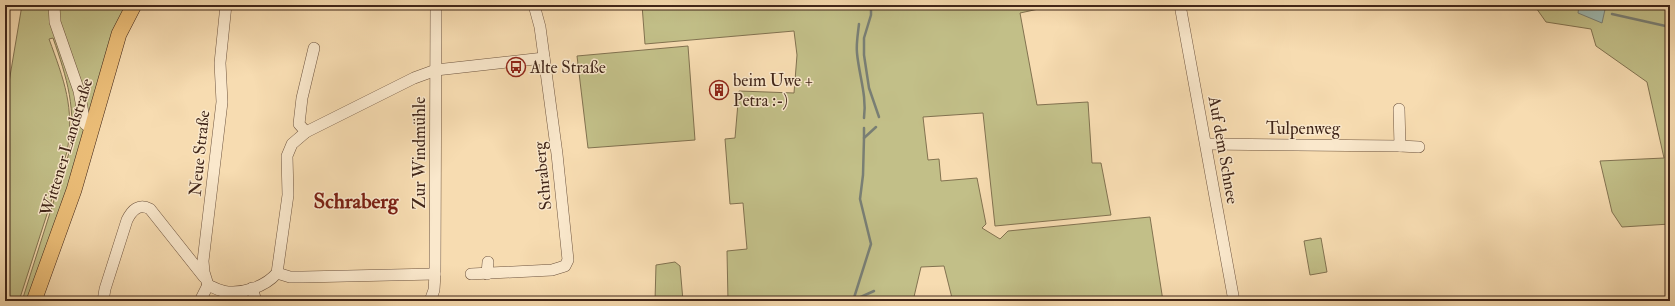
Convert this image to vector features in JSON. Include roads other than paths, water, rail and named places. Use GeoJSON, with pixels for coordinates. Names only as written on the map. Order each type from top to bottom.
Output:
{"type":"FeatureCollection","features":[{"type":"Feature","properties":{"kind":"main road","name":"Wittener Landstraße"},"geometry":{"type":"LineString","coordinates":[[34,301],[74,190],[119,34],[134,5]]}},
{"type":"Feature","properties":{"kind":"street"},"geometry":{"type":"LineString","coordinates":[[54,5],[55,22],[79,91],[85,124],[92,129]]}},
{"type":"Feature","properties":{"kind":"street","name":"Neue Straße"},"geometry":{"type":"LineString","coordinates":[[208,285],[204,272],[203,261],[222,102],[220,63],[226,5]]}},
{"type":"Feature","properties":{"kind":"street","name":"Zur Windmühle"},"geometry":{"type":"LineString","coordinates":[[430,301],[434,290],[435,274],[436,5]]}},
{"type":"Feature","properties":{"kind":"street","name":"Schraberg"},"geometry":{"type":"LineString","coordinates":[[471,274],[552,270],[565,266],[568,260],[557,154],[540,27],[534,5]]}},
{"type":"Feature","properties":{"kind":"street","name":"Auf dem Schnee"},"geometry":{"type":"LineString","coordinates":[[1180,5],[1234,301]]}},
{"type":"Feature","properties":{"kind":"street"},"geometry":{"type":"LineString","coordinates":[[306,132],[299,124],[302,98],[314,48]]}},
{"type":"Feature","properties":{"kind":"street"},"geometry":{"type":"LineString","coordinates":[[103,301],[105,289],[127,220],[131,212],[137,207],[144,206],[150,209],[199,270],[208,285],[215,289],[232,293],[241,292],[252,288],[268,281],[277,273],[288,195],[287,156],[292,144],[306,132],[414,78],[436,70],[544,58]]}},
{"type":"Feature","properties":{"kind":"street"},"geometry":{"type":"LineString","coordinates":[[1399,109],[1400,146]]}},
{"type":"Feature","properties":{"kind":"street","name":"Tulpenweg"},"geometry":{"type":"LineString","coordinates":[[1206,144],[1419,147]]}},
{"type":"Feature","properties":{"kind":"street"},"geometry":{"type":"LineString","coordinates":[[487,274],[488,262]]}},
{"type":"Feature","properties":{"kind":"street"},"geometry":{"type":"LineString","coordinates":[[277,273],[290,277],[435,274]]}},
{"type":"Feature","properties":{"kind":"street"},"geometry":{"type":"LineString","coordinates":[[200,301],[208,285]]}},
{"type":"Feature","properties":{"kind":"street"},"geometry":{"type":"LineString","coordinates":[[252,288],[256,301]]}},
{"type":"Feature","properties":{"kind":"water"},"geometry":{"type":"Polygon","coordinates":[[[1579,5],[1606,5],[1602,23],[1578,13],[1579,5]]]}},
{"type":"Feature","properties":{"kind":"waterway"},"geometry":{"type":"LineString","coordinates":[[871,5],[871,15],[864,38],[864,55],[869,88],[879,117]]}},
{"type":"Feature","properties":{"kind":"waterway"},"geometry":{"type":"LineString","coordinates":[[1612,14],[1670,27]]}},
{"type":"Feature","properties":{"kind":"waterway"},"geometry":{"type":"LineString","coordinates":[[859,24],[857,50],[864,94],[864,118]]}},
{"type":"Feature","properties":{"kind":"waterway"},"geometry":{"type":"LineString","coordinates":[[853,301],[871,244],[860,199],[863,175],[864,138],[876,127]]}},
{"type":"Feature","properties":{"kind":"waterway"},"geometry":{"type":"LineString","coordinates":[[864,128],[864,138]]}},
{"type":"Feature","properties":{"kind":"waterway"},"geometry":{"type":"LineString","coordinates":[[854,300],[874,291]]}},
{"type":"Feature","properties":{"kind":"place","name":"Alte Straße"},"geometry":{"type":"Point","coordinates":[516,67]}},
{"type":"Feature","properties":{"kind":"place","name":"beim Uwe + Petra :-)"},"geometry":{"type":"Point","coordinates":[719,90]}},
{"type":"Feature","properties":{"kind":"district","name":"Schraberg"},"geometry":{"type":"Point","coordinates":[356,201]}}]}
